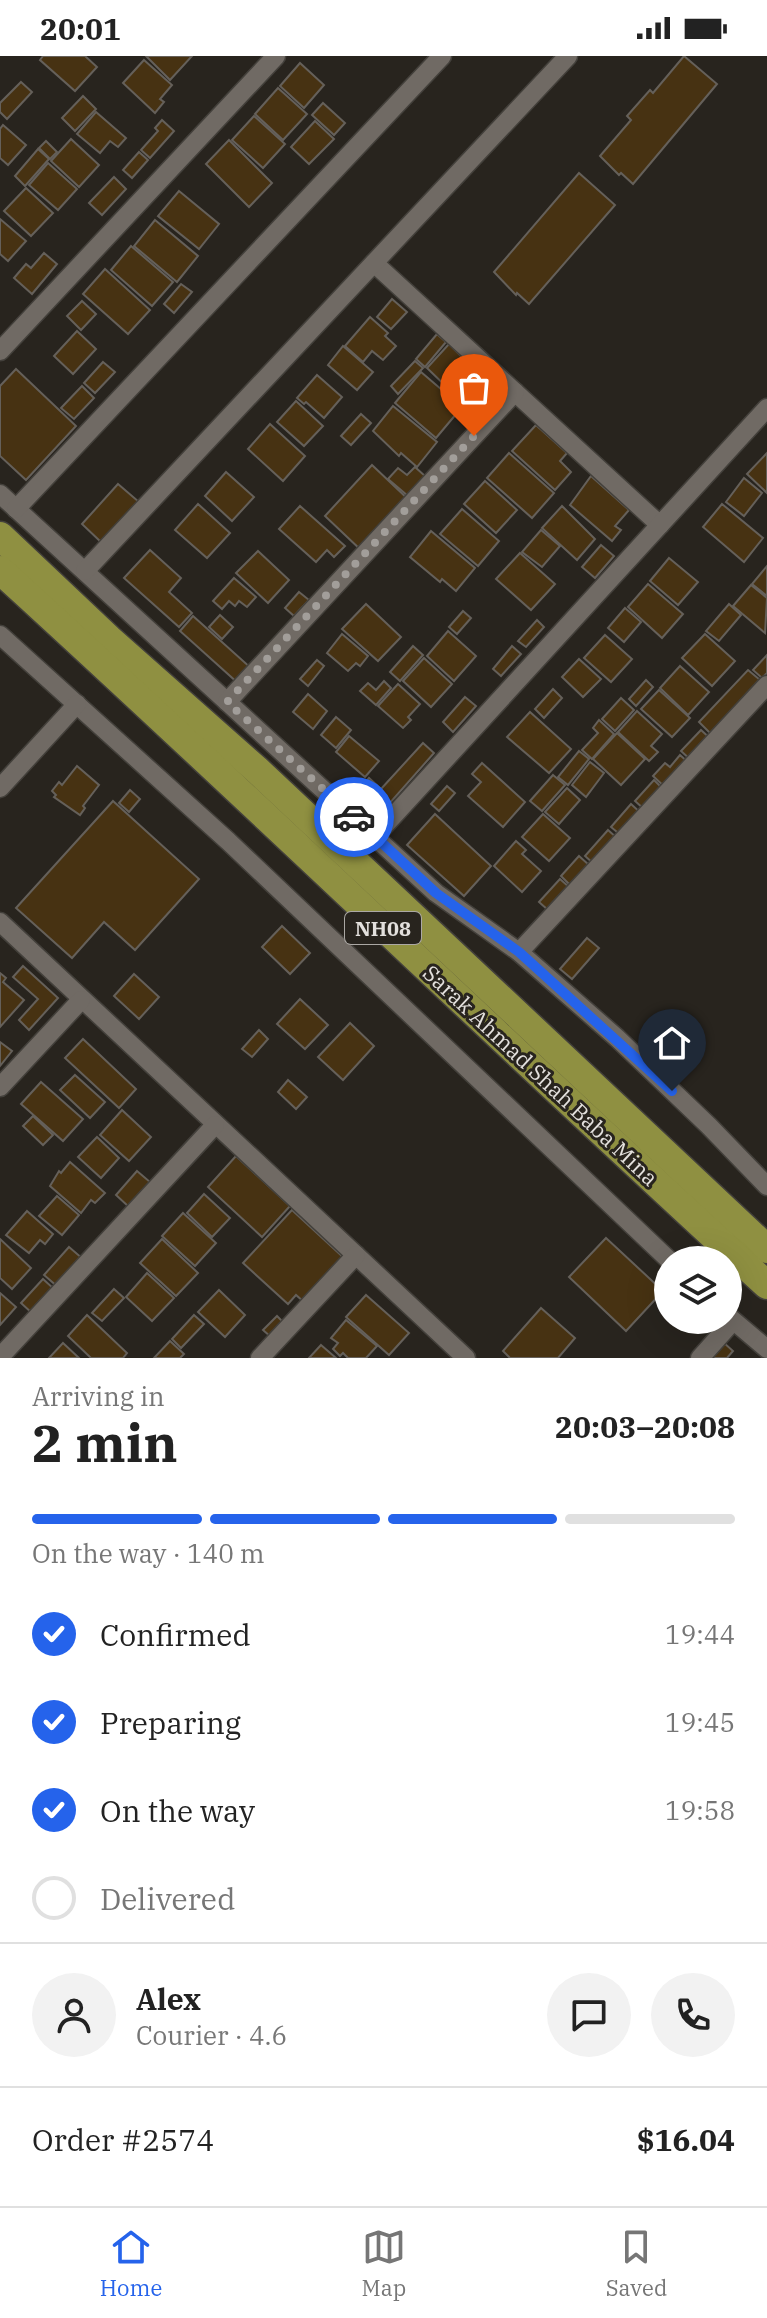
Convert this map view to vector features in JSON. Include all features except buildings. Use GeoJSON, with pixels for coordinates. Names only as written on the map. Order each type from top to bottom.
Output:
{"type":"FeatureCollection","features":[{"type":"Feature","properties":{"kind":"highway","name":"NH08"},"geometry":{"type":"LineString","coordinates":[[0,536],[109,639],[257,770],[767,1249]]}},
{"type":"Feature","properties":{"kind":"highway","name":"Sarak Ahmad Shah Baba Mina"},"geometry":{"type":"LineString","coordinates":[[0,570],[552,1088],[767,1285]]}},
{"type":"Feature","properties":{"kind":"street"},"geometry":{"type":"LineString","coordinates":[[0,351],[276,56]]}},
{"type":"Feature","properties":{"kind":"street"},"geometry":{"type":"LineString","coordinates":[[16,509],[442,56]]}},
{"type":"Feature","properties":{"kind":"street"},"geometry":{"type":"LineString","coordinates":[[85,571],[568,56]]}},
{"type":"Feature","properties":{"kind":"street"},"geometry":{"type":"LineString","coordinates":[[374,263],[660,525]]}},
{"type":"Feature","properties":{"kind":"street"},"geometry":{"type":"LineString","coordinates":[[227,702],[515,392]]}},
{"type":"Feature","properties":{"kind":"street"},"geometry":{"type":"LineString","coordinates":[[375,836],[767,408]]}},
{"type":"Feature","properties":{"kind":"street"},"geometry":{"type":"LineString","coordinates":[[0,494],[436,893],[519,952],[637,1057],[767,1186]]}},
{"type":"Feature","properties":{"kind":"street"},"geometry":{"type":"LineString","coordinates":[[0,635],[228,841],[654,1246]]}},
{"type":"Feature","properties":{"kind":"street"},"geometry":{"type":"LineString","coordinates":[[519,952],[767,685]]}},
{"type":"Feature","properties":{"kind":"street"},"geometry":{"type":"LineString","coordinates":[[0,788],[77,704]]}},
{"type":"Feature","properties":{"kind":"street"},"geometry":{"type":"LineString","coordinates":[[0,922],[466,1358]]}},
{"type":"Feature","properties":{"kind":"street"},"geometry":{"type":"LineString","coordinates":[[0,1087],[81,1000]]}},
{"type":"Feature","properties":{"kind":"street"},"geometry":{"type":"LineString","coordinates":[[0,1357],[215,1125]]}},
{"type":"Feature","properties":{"kind":"street"},"geometry":{"type":"LineString","coordinates":[[260,1358],[356,1255]]}},
{"type":"Feature","properties":{"kind":"street"},"geometry":{"type":"LineString","coordinates":[[742,1328],[767,1349]]}},
{"type":"Feature","properties":{"kind":"street"},"geometry":{"type":"LineString","coordinates":[[700,1358],[718,1334]]}},
{"type":"Feature","properties":{"kind":"way so far"},"geometry":{"type":"LineString","coordinates":[[354,817],[227,702],[474,436]]}},
{"type":"Feature","properties":{"kind":"route"},"geometry":{"type":"LineString","coordinates":[[354,817],[436,893],[519,952],[672,1091]]}}]}
